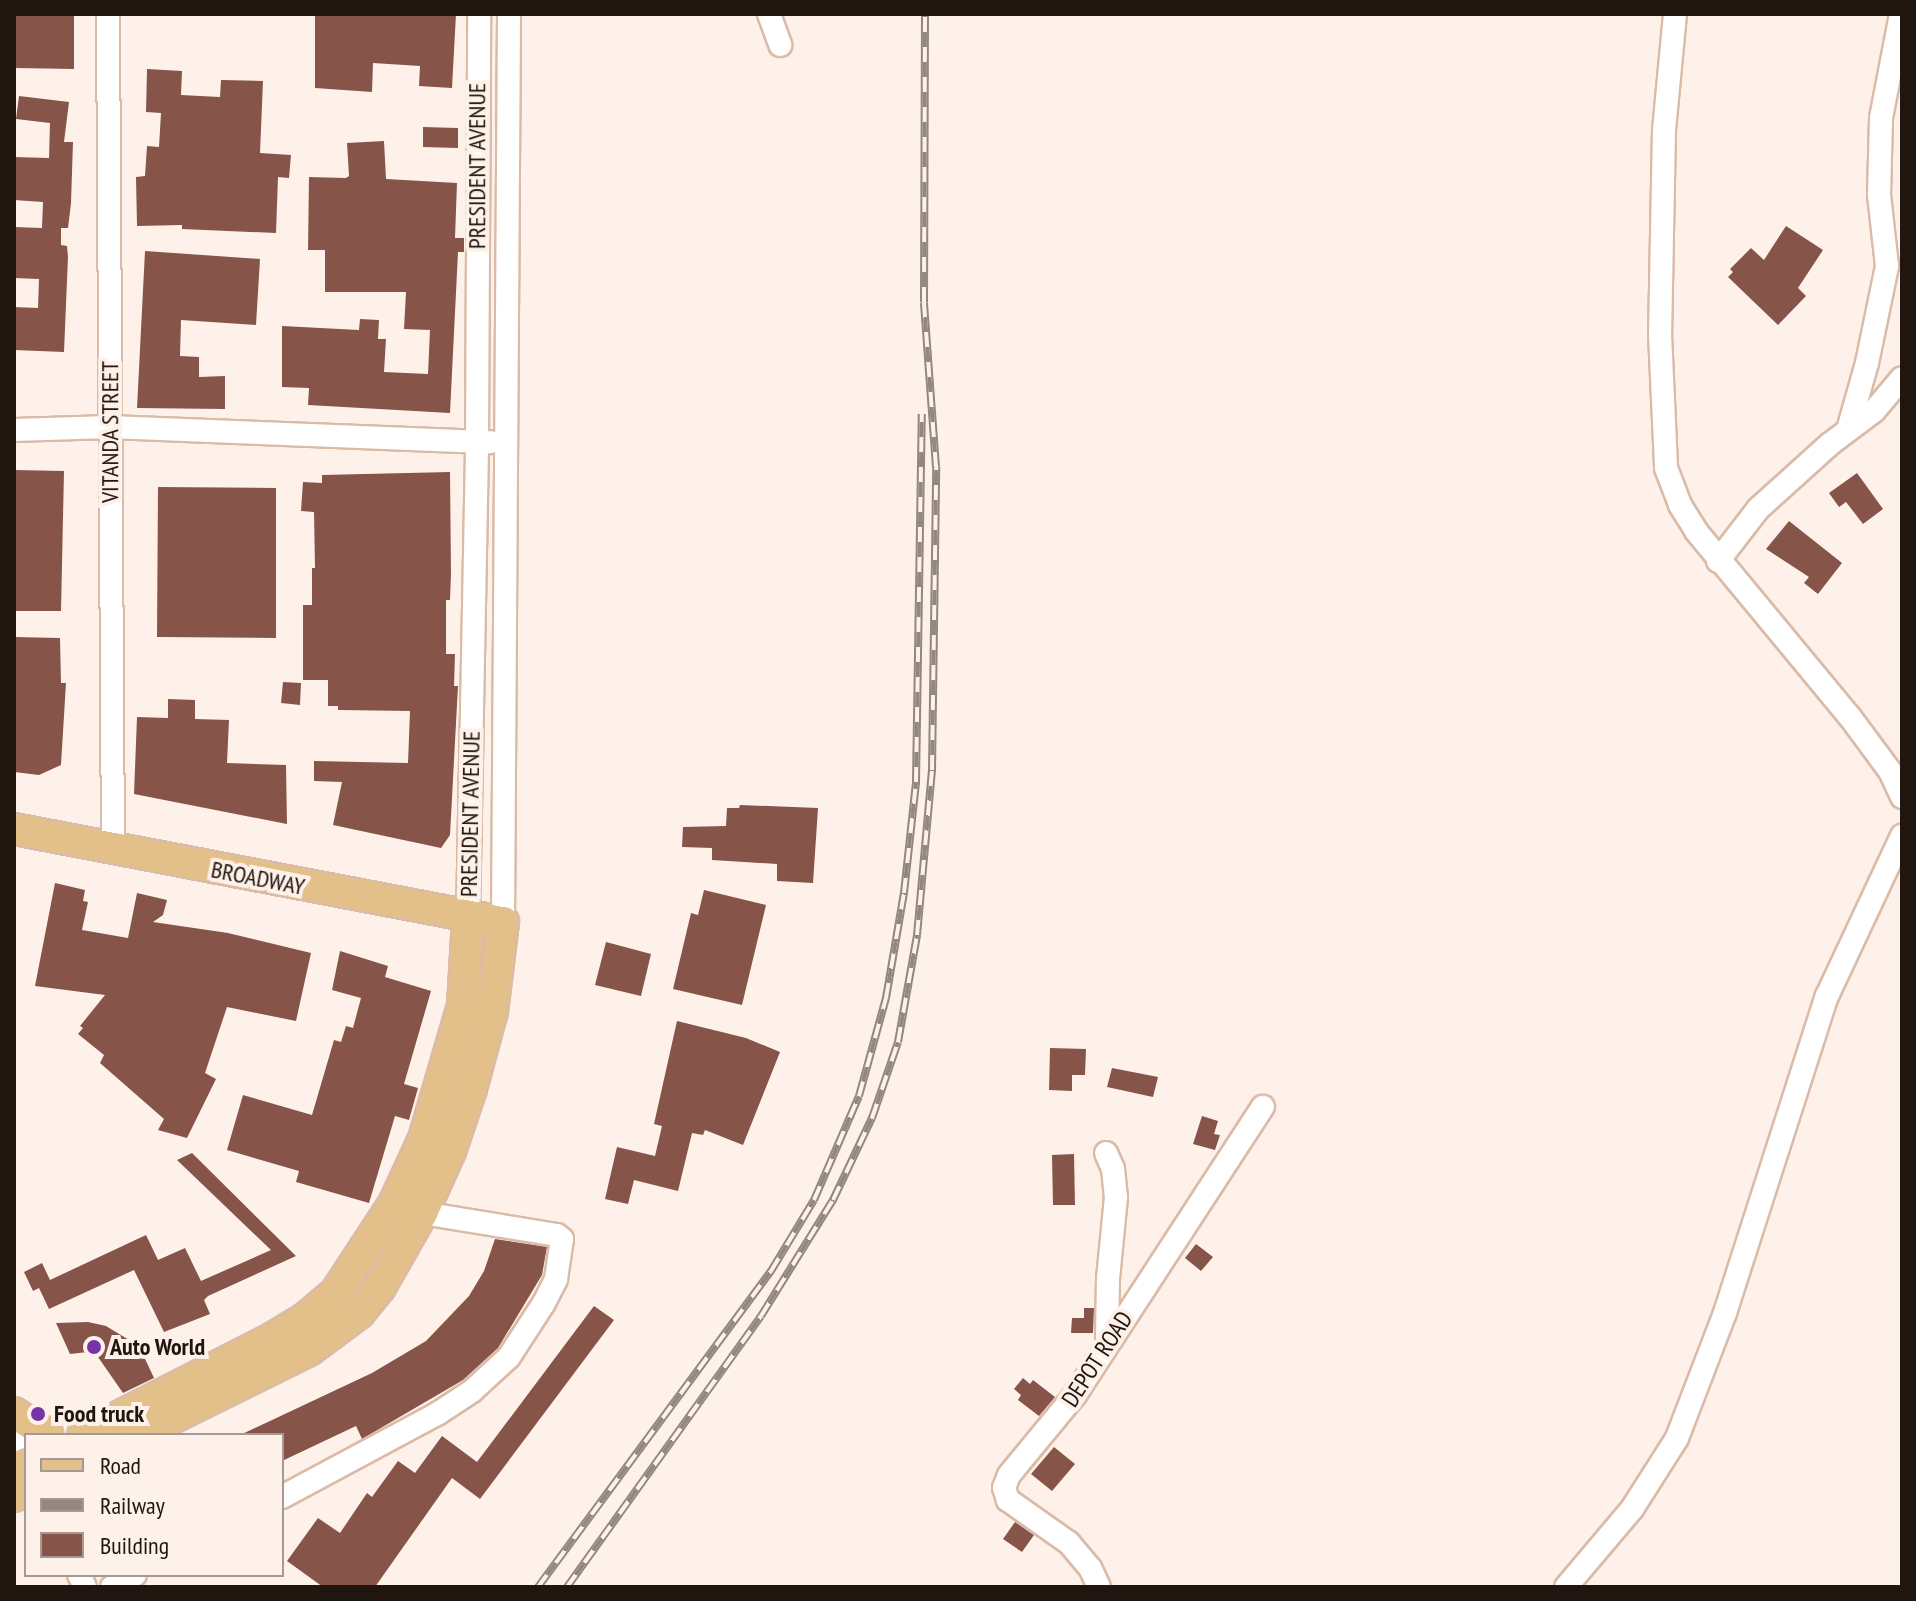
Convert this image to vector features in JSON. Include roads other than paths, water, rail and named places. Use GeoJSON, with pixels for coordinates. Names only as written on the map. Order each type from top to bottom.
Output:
{"type":"FeatureCollection","features":[{"type":"Feature","properties":{"kind":"main road","name":"BROADWAY"},"geometry":{"type":"LineString","coordinates":[[14,829],[468,918],[503,922]]}},
{"type":"Feature","properties":{"kind":"main road","name":"PRESIDENT AVENUE"},"geometry":{"type":"LineString","coordinates":[[89,1433],[309,1350],[359,1313],[380,1287],[391,1238],[442,1082],[463,1006],[468,918]]}},
{"type":"Feature","properties":{"kind":"main road","name":"PRESIDENT AVENUE"},"geometry":{"type":"LineString","coordinates":[[391,1238],[422,1213],[450,1151],[492,1011],[503,922]]}},
{"type":"Feature","properties":{"kind":"main road","name":"PRESIDENT AVENUE"},"geometry":{"type":"LineString","coordinates":[[140,1433],[174,1403]]}},
{"type":"Feature","properties":{"kind":"main road"},"geometry":{"type":"LineString","coordinates":[[14,1413],[45,1433]]}},
{"type":"Feature","properties":{"kind":"street","name":"VITANDA STREET"},"geometry":{"type":"LineString","coordinates":[[108,14],[113,850]]}},
{"type":"Feature","properties":{"kind":"street","name":"PRESIDENT AVENUE"},"geometry":{"type":"LineString","coordinates":[[468,918],[477,441],[479,14]]}},
{"type":"Feature","properties":{"kind":"street","name":"PRESIDENT AVENUE"},"geometry":{"type":"LineString","coordinates":[[503,922],[509,14]]}},
{"type":"Feature","properties":{"kind":"street"},"geometry":{"type":"LineString","coordinates":[[769,14],[780,45]]}},
{"type":"Feature","properties":{"kind":"street"},"geometry":{"type":"LineString","coordinates":[[1675,14],[1664,130],[1661,416],[1666,468],[1680,505],[1718,561],[1850,717],[1890,771],[1902,797]]}},
{"type":"Feature","properties":{"kind":"street"},"geometry":{"type":"LineString","coordinates":[[1848,430],[1867,363],[1887,266],[1879,195],[1881,118],[1901,14]]}},
{"type":"Feature","properties":{"kind":"street"},"geometry":{"type":"LineString","coordinates":[[477,201],[508,202]]}},
{"type":"Feature","properties":{"kind":"street"},"geometry":{"type":"LineString","coordinates":[[1718,561],[1758,509],[1874,411],[1902,378]]}},
{"type":"Feature","properties":{"kind":"street"},"geometry":{"type":"LineString","coordinates":[[14,430],[110,427],[504,443]]}},
{"type":"Feature","properties":{"kind":"street"},"geometry":{"type":"LineString","coordinates":[[1566,1587],[1632,1509],[1677,1438],[1725,1313],[1827,996],[1902,836]]}},
{"type":"Feature","properties":{"kind":"street","name":"DEPOT ROAD"},"geometry":{"type":"LineString","coordinates":[[1099,1587],[1090,1568],[1069,1543],[1008,1500],[1004,1488],[1009,1475],[1075,1395],[1263,1107]]}},
{"type":"Feature","properties":{"kind":"street"},"geometry":{"type":"LineString","coordinates":[[1106,1153],[1113,1169],[1116,1197],[1108,1278],[1107,1343]]}},
{"type":"Feature","properties":{"kind":"street"},"geometry":{"type":"LineString","coordinates":[[284,1496],[437,1414],[472,1391],[509,1357],[556,1279],[562,1239],[557,1235],[422,1213]]}},
{"type":"Feature","properties":{"kind":"street"},"geometry":{"type":"LineString","coordinates":[[14,1426],[24,1448]]}},
{"type":"Feature","properties":{"kind":"street"},"geometry":{"type":"LineString","coordinates":[[112,1587],[131,1577]]}},
{"type":"Feature","properties":{"kind":"railway"},"geometry":{"type":"LineString","coordinates":[[567,1587],[761,1316],[833,1200],[872,1118],[898,1042],[917,935],[932,770],[936,467],[924,302],[925,14]]}},
{"type":"Feature","properties":{"kind":"railway"},"geometry":{"type":"LineString","coordinates":[[538,1587],[771,1271],[814,1200],[859,1096],[886,998],[904,893],[916,782],[922,414]]}},
{"type":"Feature","properties":{"kind":"place","name":"Auto World"},"geometry":{"type":"Point","coordinates":[94,1347]}},
{"type":"Feature","properties":{"kind":"place","name":"Food truck"},"geometry":{"type":"Point","coordinates":[38,1414]}}]}
